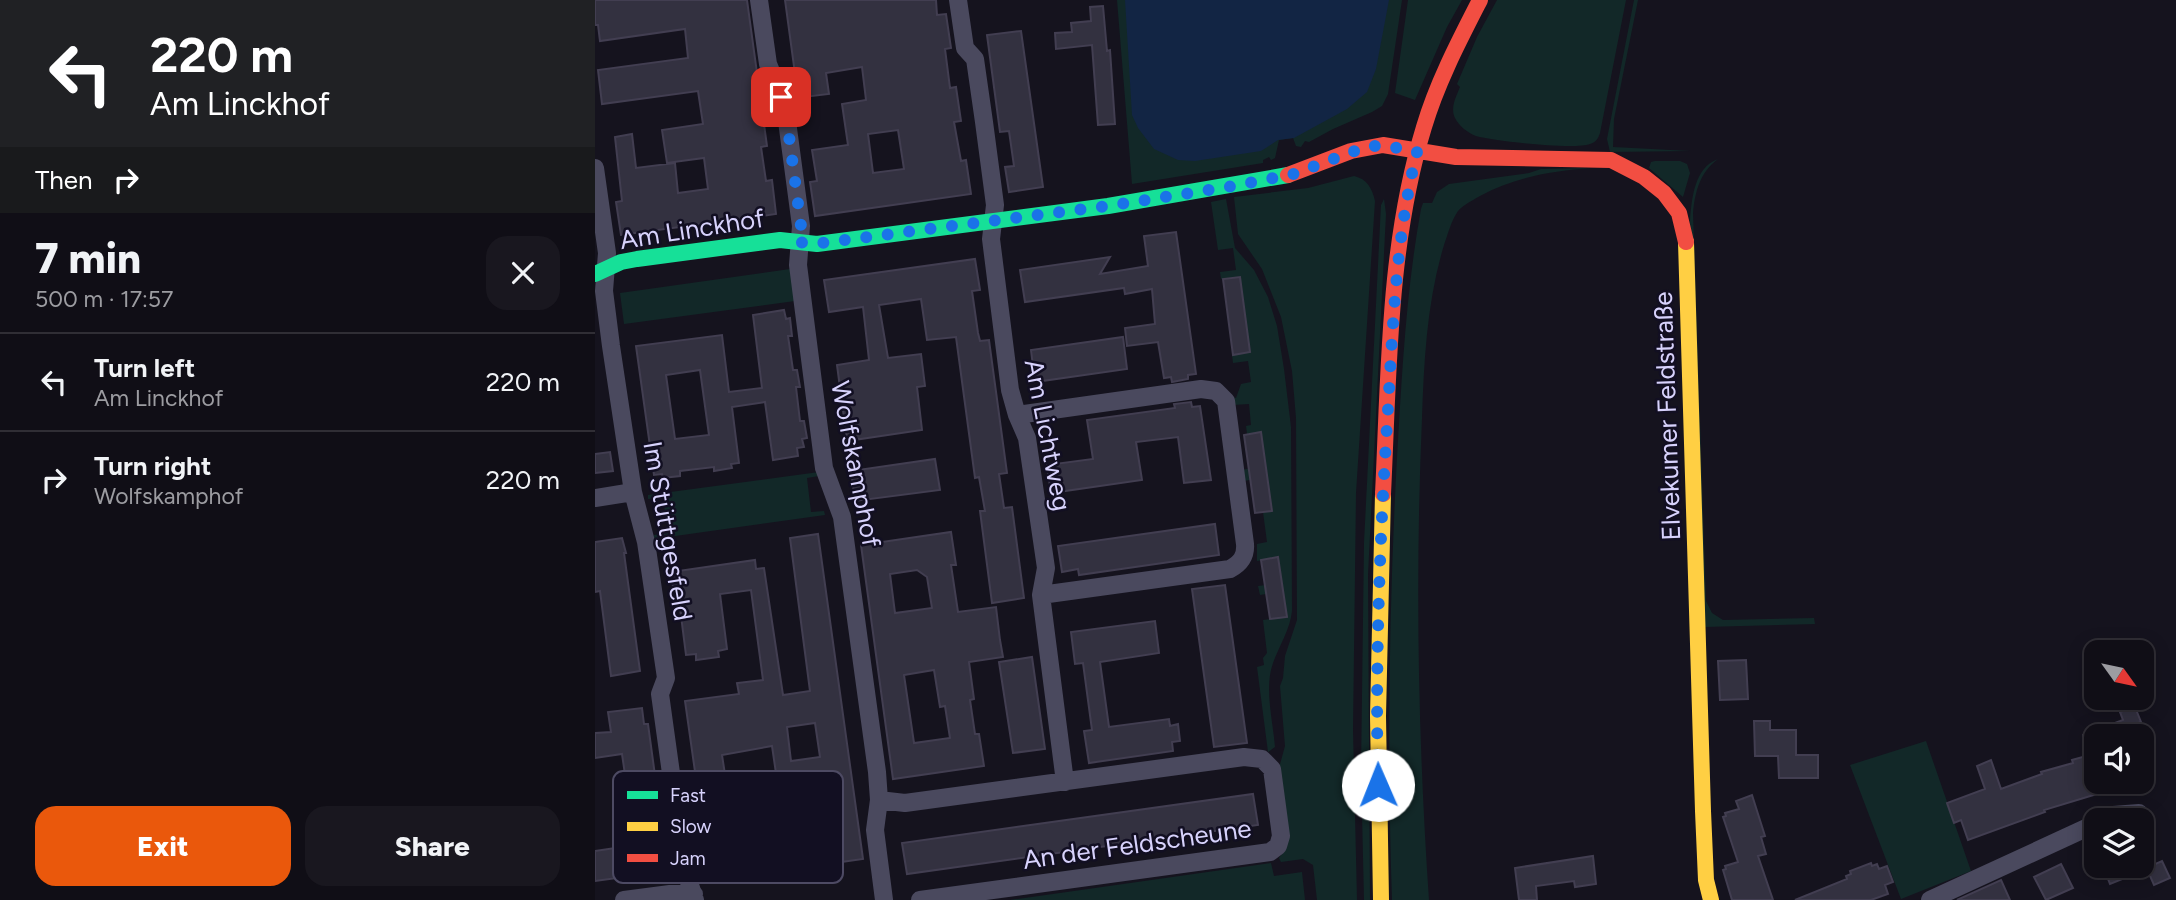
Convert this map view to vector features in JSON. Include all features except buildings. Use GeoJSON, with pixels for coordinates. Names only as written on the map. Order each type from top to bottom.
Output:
{"type":"FeatureCollection","features":[{"type":"Feature","properties":{"kind":"street","name":"Wolfskamphof"},"geometry":{"type":"LineString","coordinates":[[759,0],[768,64],[785,106],[801,226],[797,265],[824,468],[842,517],[879,800],[875,830],[884,900]]}},
{"type":"Feature","properties":{"kind":"street","name":"Am Lichtweg"},"geometry":{"type":"LineString","coordinates":[[958,0],[965,48],[975,59],[995,205],[992,252],[1010,390],[1027,438],[1046,568],[1041,595],[1065,782]]}},
{"type":"Feature","properties":{"kind":"street"},"geometry":{"type":"LineString","coordinates":[[1381,900],[1378,675],[1384,480],[1394,310],[1405,206],[1433,99],[1480,0]]}},
{"type":"Feature","properties":{"kind":"street","name":"Am Linckhof"},"geometry":{"type":"LineString","coordinates":[[601,272],[621,262],[637,259],[780,240],[817,244],[1108,206],[1294,174],[1365,147],[1383,145],[1417,152]]}},
{"type":"Feature","properties":{"kind":"street","name":"Elvekumer Feldstraße"},"geometry":{"type":"LineString","coordinates":[[1417,152],[1456,158],[1611,160],[1631,168],[1652,182],[1670,201],[1683,225],[1687,258],[1703,811],[1706,880],[1711,900]]}},
{"type":"Feature","properties":{"kind":"street","name":"Im Stüttgesfeld"},"geometry":{"type":"LineString","coordinates":[[595,168],[607,253],[601,272],[633,492],[646,542],[666,678],[660,694],[671,771]]}},
{"type":"Feature","properties":{"kind":"street"},"geometry":{"type":"LineString","coordinates":[[1017,415],[1201,389],[1216,391],[1226,401],[1244,530],[1244,557],[1230,569],[1041,595]]}},
{"type":"Feature","properties":{"kind":"street"},"geometry":{"type":"LineString","coordinates":[[595,498],[633,492]]}},
{"type":"Feature","properties":{"kind":"street","name":"An der Feldscheune"},"geometry":{"type":"LineString","coordinates":[[920,900],[1269,852],[1280,842],[1274,774],[1270,765],[1259,757],[1065,782]]}},
{"type":"Feature","properties":{"kind":"street"},"geometry":{"type":"LineString","coordinates":[[879,800],[905,803],[1065,782]]}},
{"type":"Feature","properties":{"kind":"street"},"geometry":{"type":"LineString","coordinates":[[1930,900],[2084,829]]}},
{"type":"Feature","properties":{"kind":"street"},"geometry":{"type":"LineString","coordinates":[[624,900],[670,894],[694,897]]}},
{"type":"Feature","properties":{"kind":"green space"},"geometry":{"type":"Polygon","coordinates":[[[1117,0],[1402,0],[1388,94],[1382,106],[1309,142],[1305,141],[1301,147],[1296,146],[1293,138],[1279,140],[1275,158],[1271,160],[1269,157],[1263,160],[1263,163],[1132,184],[1117,0]]]}},
{"type":"Feature","properties":{"kind":"green space"},"geometry":{"type":"Polygon","coordinates":[[[1408,0],[1462,0],[1415,100],[1395,93],[1408,0]]]}},
{"type":"Feature","properties":{"kind":"green space"},"geometry":{"type":"Polygon","coordinates":[[[1497,0],[1626,0],[1600,133],[1594,142],[1568,146],[1485,138],[1473,135],[1457,121],[1453,110],[1460,87],[1457,84],[1477,37],[1497,0]]]}},
{"type":"Feature","properties":{"kind":"green space"},"geometry":{"type":"Polygon","coordinates":[[[1634,0],[1638,0],[1614,119],[1613,147],[1690,151],[1610,152],[1607,139],[1634,0]]]}},
{"type":"Feature","properties":{"kind":"green space"},"geometry":{"type":"Polygon","coordinates":[[[1718,159],[1707,170],[1700,183],[1693,213],[1706,601],[1712,613],[1723,620],[1814,618],[1815,624],[1704,627],[1690,220],[1693,193],[1699,176],[1710,163],[1718,159]]]}},
{"type":"Feature","properties":{"kind":"green space"},"geometry":{"type":"Polygon","coordinates":[[[1680,161],[1687,164],[1690,173],[1683,197],[1649,168],[1651,162],[1680,161]]]}},
{"type":"Feature","properties":{"kind":"green space"},"geometry":{"type":"Polygon","coordinates":[[[1591,168],[1534,176],[1493,189],[1465,205],[1458,211],[1452,223],[1438,266],[1427,331],[1424,374],[1419,539],[1422,779],[1429,900],[1392,900],[1389,734],[1394,513],[1405,333],[1421,209],[1423,203],[1432,203],[1437,192],[1449,184],[1541,169],[1591,168]]]}},
{"type":"Feature","properties":{"kind":"green space"},"geometry":{"type":"Polygon","coordinates":[[[1354,176],[1368,185],[1375,201],[1356,493],[1353,730],[1357,900],[1317,900],[1313,865],[1303,859],[1281,862],[1279,858],[1287,847],[1279,768],[1285,746],[1280,686],[1285,656],[1297,620],[1296,418],[1292,371],[1281,317],[1262,269],[1238,234],[1234,197],[1308,188],[1354,176]]]}},
{"type":"Feature","properties":{"kind":"green space"},"geometry":{"type":"Polygon","coordinates":[[[1226,199],[1235,248],[1254,270],[1268,297],[1277,326],[1291,427],[1292,611],[1270,673],[1269,694],[1275,747],[1268,752],[1257,667],[1264,665],[1263,658],[1267,653],[1263,620],[1286,617],[1283,591],[1260,595],[1258,586],[1282,583],[1278,558],[1257,561],[1257,544],[1267,542],[1263,512],[1267,477],[1244,481],[1242,470],[1266,465],[1261,432],[1247,434],[1246,426],[1251,425],[1249,404],[1233,405],[1233,397],[1236,398],[1241,384],[1251,382],[1248,361],[1233,363],[1232,355],[1250,352],[1240,277],[1221,279],[1220,272],[1236,270],[1233,248],[1218,250],[1211,202],[1226,199]]]}},
{"type":"Feature","properties":{"kind":"green space"},"geometry":{"type":"Polygon","coordinates":[[[1384,199],[1386,214],[1368,575],[1370,900],[1364,900],[1361,771],[1364,543],[1381,205],[1384,199]]]}},
{"type":"Feature","properties":{"kind":"green space"},"geometry":{"type":"Polygon","coordinates":[[[790,269],[795,301],[624,324],[620,293],[790,269]]]}},
{"type":"Feature","properties":{"kind":"green space"},"geometry":{"type":"Polygon","coordinates":[[[819,472],[819,476],[807,478],[811,512],[824,511],[825,515],[654,539],[654,535],[668,533],[663,498],[648,499],[648,495],[819,472]]]}},
{"type":"Feature","properties":{"kind":"green space"},"geometry":{"type":"Polygon","coordinates":[[[1926,741],[1971,871],[1901,899],[1850,765],[1926,741]]]}},
{"type":"Feature","properties":{"kind":"green space"},"geometry":{"type":"Polygon","coordinates":[[[1271,863],[1274,876],[1302,872],[1305,900],[1010,900],[1271,863]]]}},
{"type":"Feature","properties":{"kind":"water"},"geometry":{"type":"Polygon","coordinates":[[[1125,0],[1389,0],[1376,69],[1367,92],[1347,109],[1294,138],[1278,140],[1261,151],[1195,161],[1178,160],[1154,149],[1132,115],[1125,0]]]}},
{"type":"Feature","properties":{"kind":"traffic: fast"},"geometry":{"type":"LineString","coordinates":[[595,274],[621,262],[637,259],[780,240],[817,244],[1108,206],[1288,175]]}},
{"type":"Feature","properties":{"kind":"traffic: slow"},"geometry":{"type":"LineString","coordinates":[[1686,242],[1703,811],[1706,880],[1711,900]]}},
{"type":"Feature","properties":{"kind":"traffic: slow"},"geometry":{"type":"LineString","coordinates":[[1381,900],[1378,716],[1383,494]]}},
{"type":"Feature","properties":{"kind":"traffic: jam"},"geometry":{"type":"LineString","coordinates":[[1383,494],[1392,309],[1403,217],[1412,172],[1435,94],[1480,0]]}},
{"type":"Feature","properties":{"kind":"traffic: jam"},"geometry":{"type":"LineString","coordinates":[[1288,175],[1351,151],[1383,145],[1456,157],[1611,160],[1644,177],[1664,193],[1679,213],[1686,242]]}},
{"type":"Feature","properties":{"kind":"route"},"geometry":{"type":"LineString","coordinates":[[781,97],[785,106],[801,226],[798,242],[813,244],[1108,206],[1228,187],[1294,174],[1365,147],[1383,145],[1417,152],[1405,206],[1394,310],[1384,468],[1378,626],[1378,785]]}}]}
